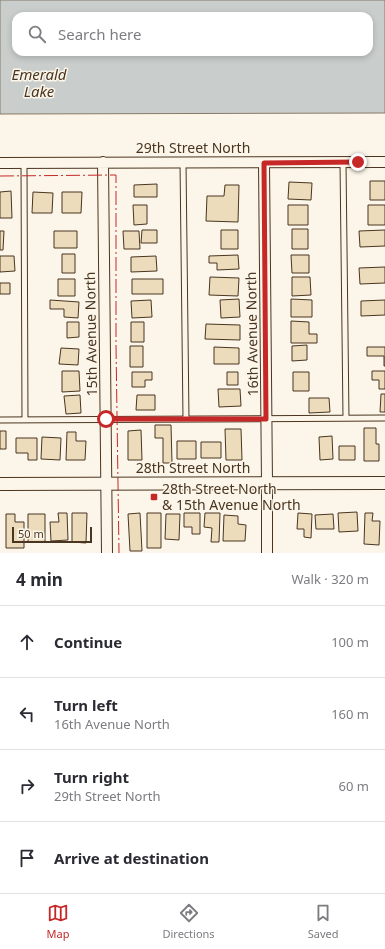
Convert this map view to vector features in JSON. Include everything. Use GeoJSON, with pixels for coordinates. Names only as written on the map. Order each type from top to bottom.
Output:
{"type":"FeatureCollection","features":[{"type":"Feature","properties":{"kind":"street","name":"15th Avenue North"},"geometry":{"type":"LineString","coordinates":[[103,162],[107,553]]}},
{"type":"Feature","properties":{"kind":"street","name":"29th Street North"},"geometry":{"type":"LineString","coordinates":[[0,163],[385,162]]}},
{"type":"Feature","properties":{"kind":"street","name":"16th Avenue North"},"geometry":{"type":"LineString","coordinates":[[264,163],[267,553]]}},
{"type":"Feature","properties":{"kind":"street","name":"28th Street North"},"geometry":{"type":"LineString","coordinates":[[0,484],[267,484],[385,482]]}},
{"type":"Feature","properties":{"kind":"lane"},"geometry":{"type":"LineString","coordinates":[[183,162],[186,419]]}},
{"type":"Feature","properties":{"kind":"lane"},"geometry":{"type":"LineString","coordinates":[[342,162],[346,418]]}},
{"type":"Feature","properties":{"kind":"lane"},"geometry":{"type":"LineString","coordinates":[[24,163],[25,420]]}},
{"type":"Feature","properties":{"kind":"lane"},"geometry":{"type":"LineString","coordinates":[[0,420],[385,418]]}},
{"type":"Feature","properties":{"kind":"water","name":"Emerald Lake"},"geometry":{"type":"Polygon","coordinates":[[[0,0],[385,0],[385,113],[0,114],[0,0]]]}},
{"type":"Feature","properties":{"kind":"building"},"geometry":{"type":"Polygon","coordinates":[[[370,181],[385,181],[385,200],[370,200],[370,181]]]}},
{"type":"Feature","properties":{"kind":"building"},"geometry":{"type":"Polygon","coordinates":[[[289,182],[312,183],[311,200],[288,199],[289,182]]]}},
{"type":"Feature","properties":{"kind":"building"},"geometry":{"type":"Polygon","coordinates":[[[157,184],[157,197],[134,197],[134,185],[157,184]]]}},
{"type":"Feature","properties":{"kind":"building"},"geometry":{"type":"Polygon","coordinates":[[[225,185],[239,185],[238,222],[206,221],[207,196],[224,196],[225,185]]]}},
{"type":"Feature","properties":{"kind":"building"},"geometry":{"type":"Polygon","coordinates":[[[11,191],[12,218],[0,218],[0,192],[11,191]]]}},
{"type":"Feature","properties":{"kind":"building"},"geometry":{"type":"Polygon","coordinates":[[[33,192],[53,193],[52,213],[32,213],[33,192]]]}},
{"type":"Feature","properties":{"kind":"building"},"geometry":{"type":"Polygon","coordinates":[[[62,192],[82,192],[81,213],[62,213],[62,192]]]}},
{"type":"Feature","properties":{"kind":"building"},"geometry":{"type":"Polygon","coordinates":[[[133,205],[147,205],[147,224],[134,225],[133,205]]]}},
{"type":"Feature","properties":{"kind":"building"},"geometry":{"type":"Polygon","coordinates":[[[288,205],[308,205],[308,225],[288,225],[288,205]]]}},
{"type":"Feature","properties":{"kind":"building"},"geometry":{"type":"Polygon","coordinates":[[[368,205],[385,205],[385,225],[368,225],[368,205]]]}},
{"type":"Feature","properties":{"kind":"building"},"geometry":{"type":"Polygon","coordinates":[[[292,229],[308,229],[308,249],[292,249],[292,229]]]}},
{"type":"Feature","properties":{"kind":"building"},"geometry":{"type":"Polygon","coordinates":[[[142,230],[157,230],[157,243],[141,243],[142,230]]]}},
{"type":"Feature","properties":{"kind":"building"},"geometry":{"type":"Polygon","coordinates":[[[221,230],[238,230],[238,249],[221,249],[221,230]]]}},
{"type":"Feature","properties":{"kind":"building"},"geometry":{"type":"Polygon","coordinates":[[[385,230],[385,246],[360,247],[359,231],[385,230]]]}},
{"type":"Feature","properties":{"kind":"building"},"geometry":{"type":"Polygon","coordinates":[[[0,231],[4,231],[3,250],[0,250],[0,231]]]}},
{"type":"Feature","properties":{"kind":"building"},"geometry":{"type":"Polygon","coordinates":[[[54,231],[77,231],[77,248],[54,248],[54,231]]]}},
{"type":"Feature","properties":{"kind":"building"},"geometry":{"type":"Polygon","coordinates":[[[123,231],[139,231],[140,249],[124,249],[123,231]]]}},
{"type":"Feature","properties":{"kind":"building"},"geometry":{"type":"Polygon","coordinates":[[[62,254],[75,254],[75,273],[62,273],[62,254]]]}},
{"type":"Feature","properties":{"kind":"building"},"geometry":{"type":"Polygon","coordinates":[[[238,255],[239,269],[217,270],[217,263],[209,263],[209,256],[238,255]]]}},
{"type":"Feature","properties":{"kind":"building"},"geometry":{"type":"Polygon","coordinates":[[[291,255],[309,255],[309,273],[292,273],[291,255]]]}},
{"type":"Feature","properties":{"kind":"building"},"geometry":{"type":"Polygon","coordinates":[[[0,256],[14,256],[15,271],[0,272],[0,256]]]}},
{"type":"Feature","properties":{"kind":"building"},"geometry":{"type":"Polygon","coordinates":[[[156,256],[157,271],[131,272],[131,257],[156,256]]]}},
{"type":"Feature","properties":{"kind":"building"},"geometry":{"type":"Polygon","coordinates":[[[385,267],[385,283],[360,284],[359,268],[385,267]]]}},
{"type":"Feature","properties":{"kind":"building"},"geometry":{"type":"Polygon","coordinates":[[[210,277],[239,278],[238,296],[209,295],[210,277]]]}},
{"type":"Feature","properties":{"kind":"building"},"geometry":{"type":"Polygon","coordinates":[[[292,277],[310,277],[311,295],[292,296],[292,277]]]}},
{"type":"Feature","properties":{"kind":"building"},"geometry":{"type":"Polygon","coordinates":[[[58,279],[75,279],[75,296],[58,296],[58,279]]]}},
{"type":"Feature","properties":{"kind":"building"},"geometry":{"type":"Polygon","coordinates":[[[132,279],[163,279],[163,294],[132,294],[132,279]]]}},
{"type":"Feature","properties":{"kind":"building"},"geometry":{"type":"Polygon","coordinates":[[[0,283],[10,283],[10,294],[0,294],[0,283]]]}},
{"type":"Feature","properties":{"kind":"building"},"geometry":{"type":"Polygon","coordinates":[[[239,299],[240,317],[221,318],[220,300],[239,299]]]}},
{"type":"Feature","properties":{"kind":"building"},"geometry":{"type":"Polygon","coordinates":[[[291,299],[312,300],[312,317],[291,317],[291,299]]]}},
{"type":"Feature","properties":{"kind":"building"},"geometry":{"type":"Polygon","coordinates":[[[50,300],[79,302],[78,318],[64,317],[64,309],[50,309],[50,300]]]}},
{"type":"Feature","properties":{"kind":"building"},"geometry":{"type":"Polygon","coordinates":[[[151,300],[152,317],[132,318],[131,301],[151,300]]]}},
{"type":"Feature","properties":{"kind":"building"},"geometry":{"type":"Polygon","coordinates":[[[385,300],[385,315],[361,316],[361,301],[385,300]]]}},
{"type":"Feature","properties":{"kind":"building"},"geometry":{"type":"Polygon","coordinates":[[[291,321],[309,322],[309,334],[317,334],[317,343],[291,343],[291,321]]]}},
{"type":"Feature","properties":{"kind":"building"},"geometry":{"type":"Polygon","coordinates":[[[67,322],[79,322],[79,337],[67,338],[67,322]]]}},
{"type":"Feature","properties":{"kind":"building"},"geometry":{"type":"Polygon","coordinates":[[[131,322],[144,322],[144,342],[131,342],[131,322]]]}},
{"type":"Feature","properties":{"kind":"building"},"geometry":{"type":"Polygon","coordinates":[[[206,324],[240,325],[240,340],[205,339],[206,324]]]}},
{"type":"Feature","properties":{"kind":"building"},"geometry":{"type":"Polygon","coordinates":[[[307,345],[307,360],[292,361],[292,346],[307,345]]]}},
{"type":"Feature","properties":{"kind":"building"},"geometry":{"type":"Polygon","coordinates":[[[130,346],[143,346],[143,367],[130,367],[130,346]]]}},
{"type":"Feature","properties":{"kind":"building"},"geometry":{"type":"Polygon","coordinates":[[[214,347],[239,348],[239,364],[214,364],[214,347]]]}},
{"type":"Feature","properties":{"kind":"building"},"geometry":{"type":"Polygon","coordinates":[[[367,347],[385,347],[385,366],[384,356],[367,356],[367,347]]]}},
{"type":"Feature","properties":{"kind":"building"},"geometry":{"type":"Polygon","coordinates":[[[61,348],[79,349],[78,365],[59,364],[61,348]]]}},
{"type":"Feature","properties":{"kind":"building"},"geometry":{"type":"Polygon","coordinates":[[[62,371],[79,371],[80,391],[62,392],[62,371]]]}},
{"type":"Feature","properties":{"kind":"building"},"geometry":{"type":"Polygon","coordinates":[[[372,371],[385,371],[385,389],[379,389],[379,380],[372,380],[372,371]]]}},
{"type":"Feature","properties":{"kind":"building"},"geometry":{"type":"Polygon","coordinates":[[[132,372],[152,372],[152,380],[145,380],[145,387],[132,387],[132,372]]]}},
{"type":"Feature","properties":{"kind":"building"},"geometry":{"type":"Polygon","coordinates":[[[227,372],[238,372],[238,385],[227,385],[227,372]]]}},
{"type":"Feature","properties":{"kind":"building"},"geometry":{"type":"Polygon","coordinates":[[[293,372],[309,372],[309,391],[293,391],[293,372]]]}},
{"type":"Feature","properties":{"kind":"building"},"geometry":{"type":"Polygon","coordinates":[[[218,389],[240,389],[241,406],[219,407],[218,389]]]}},
{"type":"Feature","properties":{"kind":"building"},"geometry":{"type":"Polygon","coordinates":[[[381,394],[385,394],[385,412],[380,412],[381,394]]]}},
{"type":"Feature","properties":{"kind":"building"},"geometry":{"type":"Polygon","coordinates":[[[80,395],[81,413],[66,414],[64,396],[80,395]]]}},
{"type":"Feature","properties":{"kind":"building"},"geometry":{"type":"Polygon","coordinates":[[[137,395],[155,395],[155,410],[136,410],[137,395]]]}},
{"type":"Feature","properties":{"kind":"building"},"geometry":{"type":"Polygon","coordinates":[[[309,398],[329,398],[330,412],[309,413],[309,398]]]}},
{"type":"Feature","properties":{"kind":"building"},"geometry":{"type":"Polygon","coordinates":[[[155,425],[171,425],[172,463],[163,463],[163,438],[155,438],[155,425]]]}},
{"type":"Feature","properties":{"kind":"building"},"geometry":{"type":"Polygon","coordinates":[[[364,428],[376,428],[376,444],[379,444],[379,461],[364,461],[364,428]]]}},
{"type":"Feature","properties":{"kind":"building"},"geometry":{"type":"Polygon","coordinates":[[[225,429],[241,429],[242,460],[226,460],[225,429]]]}},
{"type":"Feature","properties":{"kind":"building"},"geometry":{"type":"Polygon","coordinates":[[[141,430],[142,460],[128,460],[128,431],[141,430]]]}},
{"type":"Feature","properties":{"kind":"building"},"geometry":{"type":"Polygon","coordinates":[[[0,431],[6,431],[6,449],[0,449],[0,431]]]}},
{"type":"Feature","properties":{"kind":"building"},"geometry":{"type":"Polygon","coordinates":[[[67,432],[76,432],[76,441],[86,441],[85,460],[66,460],[67,432]]]}},
{"type":"Feature","properties":{"kind":"building"},"geometry":{"type":"Polygon","coordinates":[[[332,436],[333,459],[320,460],[319,437],[332,436]]]}},
{"type":"Feature","properties":{"kind":"building"},"geometry":{"type":"Polygon","coordinates":[[[42,437],[61,438],[60,460],[41,459],[42,437]]]}},
{"type":"Feature","properties":{"kind":"building"},"geometry":{"type":"Polygon","coordinates":[[[16,438],[37,438],[37,460],[28,460],[28,453],[16,453],[16,438]]]}},
{"type":"Feature","properties":{"kind":"building"},"geometry":{"type":"Polygon","coordinates":[[[177,441],[196,441],[196,459],[177,459],[177,441]]]}},
{"type":"Feature","properties":{"kind":"building"},"geometry":{"type":"Polygon","coordinates":[[[201,442],[221,442],[221,458],[201,458],[201,442]]]}},
{"type":"Feature","properties":{"kind":"building"},"geometry":{"type":"Polygon","coordinates":[[[339,446],[355,446],[355,460],[339,460],[339,446]]]}},
{"type":"Feature","properties":{"kind":"building"},"geometry":{"type":"Polygon","coordinates":[[[357,512],[358,531],[339,532],[338,513],[357,512]]]}},
{"type":"Feature","properties":{"kind":"building"},"geometry":{"type":"Polygon","coordinates":[[[58,513],[67,513],[68,540],[51,541],[50,522],[59,522],[58,513]]]}},
{"type":"Feature","properties":{"kind":"building"},"geometry":{"type":"Polygon","coordinates":[[[72,513],[87,513],[86,543],[72,542],[72,513]]]}},
{"type":"Feature","properties":{"kind":"building"},"geometry":{"type":"Polygon","coordinates":[[[140,513],[142,551],[130,551],[128,514],[140,513]]]}},
{"type":"Feature","properties":{"kind":"building"},"geometry":{"type":"Polygon","coordinates":[[[147,513],[161,513],[161,548],[147,548],[147,513]]]}},
{"type":"Feature","properties":{"kind":"building"},"geometry":{"type":"Polygon","coordinates":[[[184,513],[200,513],[200,534],[192,534],[192,527],[184,527],[184,513]]]}},
{"type":"Feature","properties":{"kind":"building"},"geometry":{"type":"Polygon","coordinates":[[[205,513],[220,513],[219,542],[211,542],[212,528],[204,527],[205,513]]]}},
{"type":"Feature","properties":{"kind":"building"},"geometry":{"type":"Polygon","coordinates":[[[298,513],[312,514],[311,538],[304,537],[304,529],[297,529],[298,513]]]}},
{"type":"Feature","properties":{"kind":"building"},"geometry":{"type":"Polygon","coordinates":[[[365,513],[373,513],[372,521],[380,521],[379,545],[364,544],[365,513]]]}},
{"type":"Feature","properties":{"kind":"building"},"geometry":{"type":"Polygon","coordinates":[[[6,514],[15,514],[15,522],[24,522],[24,548],[6,548],[6,514]]]}},
{"type":"Feature","properties":{"kind":"building"},"geometry":{"type":"Polygon","coordinates":[[[28,514],[45,514],[45,542],[28,542],[28,514]]]}},
{"type":"Feature","properties":{"kind":"building"},"geometry":{"type":"Polygon","coordinates":[[[166,514],[180,514],[179,540],[165,539],[166,514]]]}},
{"type":"Feature","properties":{"kind":"building"},"geometry":{"type":"Polygon","coordinates":[[[333,514],[334,529],[316,529],[315,515],[333,514]]]}},
{"type":"Feature","properties":{"kind":"building"},"geometry":{"type":"Polygon","coordinates":[[[224,515],[238,516],[238,524],[246,525],[245,541],[223,541],[224,515]]]}},
{"type":"Feature","properties":{"kind":"power"},"geometry":{"type":"LineString","coordinates":[[0,176],[116,175],[116,345],[119,553]]}},
{"type":"Feature","properties":{"kind":"place","name":"28th Street North & 15th Avenue North"},"geometry":{"type":"Point","coordinates":[154,497]}},
{"type":"Feature","properties":{"kind":"route"},"geometry":{"type":"LineString","coordinates":[[106,419],[266,419],[264,163],[358,162]]}}]}
